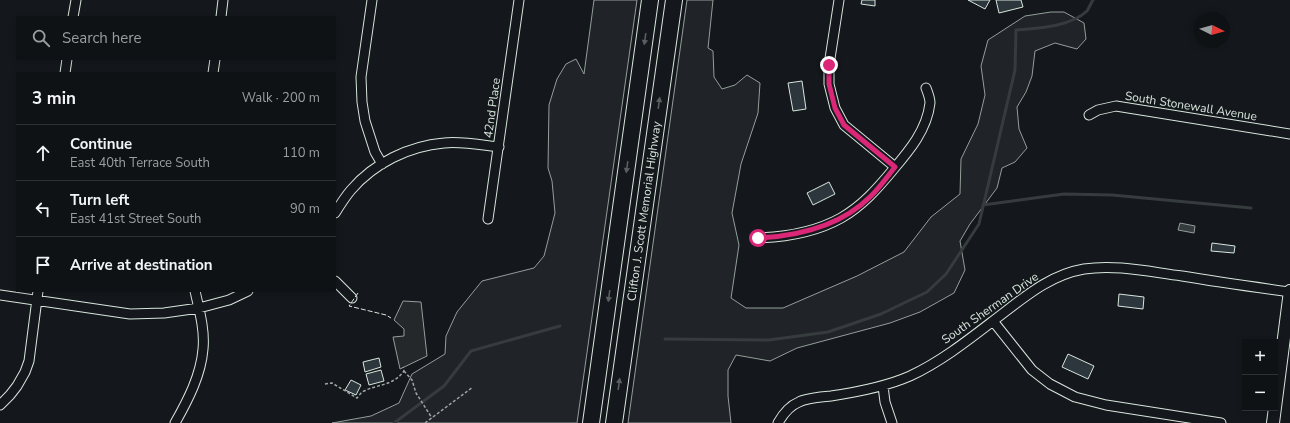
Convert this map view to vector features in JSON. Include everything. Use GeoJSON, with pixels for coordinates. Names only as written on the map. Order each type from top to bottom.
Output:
{"type":"FeatureCollection","features":[{"type":"Feature","properties":{"kind":"highway","name":"Clifton J. Scott Memorial Highway"},"geometry":{"type":"LineString","coordinates":[[591,423],[650,0]]}},
{"type":"Feature","properties":{"kind":"highway","name":"Clifton J. Scott Memorial Highway"},"geometry":{"type":"LineString","coordinates":[[614,423],[674,0]]}},
{"type":"Feature","properties":{"kind":"main road"},"geometry":{"type":"LineString","coordinates":[[1273,423],[1290,297]]}},
{"type":"Feature","properties":{"kind":"street"},"geometry":{"type":"LineString","coordinates":[[74,16],[76,0]]}},
{"type":"Feature","properties":{"kind":"street"},"geometry":{"type":"LineString","coordinates":[[221,16],[223,0]]}},
{"type":"Feature","properties":{"kind":"street"},"geometry":{"type":"LineString","coordinates":[[372,0],[361,77],[362,102],[365,121],[373,146],[378,159],[382,164]]}},
{"type":"Feature","properties":{"kind":"street","name":"42nd Place"},"geometry":{"type":"LineString","coordinates":[[488,219],[519,0]]}},
{"type":"Feature","properties":{"kind":"street"},"geometry":{"type":"LineString","coordinates":[[839,0],[829,65],[829,84],[835,108],[844,125],[895,167]]}},
{"type":"Feature","properties":{"kind":"street"},"geometry":{"type":"LineString","coordinates":[[65,72],[67,60]]}},
{"type":"Feature","properties":{"kind":"street"},"geometry":{"type":"LineString","coordinates":[[213,72],[215,60]]}},
{"type":"Feature","properties":{"kind":"street"},"geometry":{"type":"LineString","coordinates":[[758,238],[778,237],[801,233],[840,218],[871,196],[913,145],[921,131],[930,101],[926,88]]}},
{"type":"Feature","properties":{"kind":"street","name":"South Stonewall Avenue"},"geometry":{"type":"LineString","coordinates":[[1089,115],[1098,110],[1116,106],[1290,134]]}},
{"type":"Feature","properties":{"kind":"street"},"geometry":{"type":"LineString","coordinates":[[336,212],[351,190],[366,175],[400,153],[445,142],[499,147]]}},
{"type":"Feature","properties":{"kind":"street","name":"South Sherman Drive"},"geometry":{"type":"LineString","coordinates":[[778,423],[785,412],[799,401],[863,391],[883,386],[909,376],[938,361],[1023,297],[1043,284],[1066,274],[1101,267],[1154,272],[1290,297]]}},
{"type":"Feature","properties":{"kind":"street"},"geometry":{"type":"LineString","coordinates":[[336,282],[352,298]]}},
{"type":"Feature","properties":{"kind":"street"},"geometry":{"type":"LineString","coordinates":[[175,423],[184,408],[200,366],[203,348],[199,308],[195,292]]}},
{"type":"Feature","properties":{"kind":"street"},"geometry":{"type":"LineString","coordinates":[[0,295],[37,296],[130,314],[164,313],[199,308],[229,300],[246,292]]}},
{"type":"Feature","properties":{"kind":"street"},"geometry":{"type":"LineString","coordinates":[[0,405],[14,390],[25,372],[29,361],[37,296]]}},
{"type":"Feature","properties":{"kind":"street"},"geometry":{"type":"LineString","coordinates":[[993,321],[1032,370],[1050,384],[1075,397],[1106,406],[1221,423]]}},
{"type":"Feature","properties":{"kind":"street"},"geometry":{"type":"LineString","coordinates":[[883,386],[885,402],[892,423]]}},
{"type":"Feature","properties":{"kind":"path"},"geometry":{"type":"LineString","coordinates":[[402,367],[412,380],[416,393],[432,418]]}},
{"type":"Feature","properties":{"kind":"path"},"geometry":{"type":"LineString","coordinates":[[325,384],[332,383],[357,398],[362,392],[389,383],[404,371]]}},
{"type":"Feature","properties":{"kind":"path"},"geometry":{"type":"LineString","coordinates":[[425,423],[473,387]]}},
{"type":"Feature","properties":{"kind":"shaded area"},"geometry":{"type":"Polygon","coordinates":[[[594,0],[637,0],[577,423],[332,423],[371,416],[399,403],[412,374],[445,354],[446,336],[457,312],[482,281],[534,268],[544,256],[555,213],[552,181],[548,168],[549,105],[557,79],[566,64],[576,59],[584,74],[594,0]]]}},
{"type":"Feature","properties":{"kind":"shaded area"},"geometry":{"type":"Polygon","coordinates":[[[687,0],[713,0],[708,48],[713,51],[714,77],[722,89],[735,85],[747,75],[760,83],[758,113],[741,164],[732,213],[739,245],[731,298],[746,308],[783,308],[857,276],[904,252],[931,217],[960,194],[961,159],[978,124],[985,95],[981,66],[988,40],[1025,16],[1051,12],[1064,12],[1084,23],[1086,39],[1077,49],[1055,43],[1035,51],[1032,76],[1026,92],[1017,107],[1019,129],[1027,148],[1015,162],[1002,168],[997,188],[970,224],[960,241],[965,270],[954,293],[920,312],[890,323],[797,348],[770,361],[736,355],[728,370],[728,396],[731,423],[628,423],[687,0]]]}},
{"type":"Feature","properties":{"kind":"shaded area"},"geometry":{"type":"Polygon","coordinates":[[[1180,223],[1195,226],[1194,233],[1178,230],[1180,223]]]}},
{"type":"Feature","properties":{"kind":"shaded area"},"geometry":{"type":"Polygon","coordinates":[[[403,301],[421,302],[427,356],[400,369],[393,337],[404,336],[404,329],[394,320],[403,301]]]}},
{"type":"Feature","properties":{"kind":"building"},"geometry":{"type":"Polygon","coordinates":[[[862,0],[875,0],[875,6],[861,4],[862,0]]]}},
{"type":"Feature","properties":{"kind":"building"},"geometry":{"type":"Polygon","coordinates":[[[968,0],[990,0],[985,9],[968,0]]]}},
{"type":"Feature","properties":{"kind":"building"},"geometry":{"type":"Polygon","coordinates":[[[996,0],[1021,0],[1023,7],[999,13],[996,0]]]}},
{"type":"Feature","properties":{"kind":"building"},"geometry":{"type":"Polygon","coordinates":[[[802,81],[806,109],[793,111],[788,83],[802,81]]]}},
{"type":"Feature","properties":{"kind":"building"},"geometry":{"type":"Polygon","coordinates":[[[829,182],[835,194],[813,205],[807,193],[829,182]]]}},
{"type":"Feature","properties":{"kind":"building"},"geometry":{"type":"Polygon","coordinates":[[[1212,243],[1235,246],[1234,253],[1211,251],[1212,243]]]}},
{"type":"Feature","properties":{"kind":"building"},"geometry":{"type":"Polygon","coordinates":[[[1119,294],[1144,297],[1143,309],[1118,306],[1119,294]]]}},
{"type":"Feature","properties":{"kind":"building"},"geometry":{"type":"Polygon","coordinates":[[[1068,354],[1094,366],[1088,379],[1062,367],[1068,354]]]}},
{"type":"Feature","properties":{"kind":"building"},"geometry":{"type":"Polygon","coordinates":[[[379,358],[381,367],[365,372],[363,362],[379,358]]]}},
{"type":"Feature","properties":{"kind":"building"},"geometry":{"type":"Polygon","coordinates":[[[381,370],[384,381],[369,385],[366,374],[381,370]]]}},
{"type":"Feature","properties":{"kind":"building"},"geometry":{"type":"Polygon","coordinates":[[[351,380],[361,385],[356,395],[345,390],[351,380]]]}},
{"type":"Feature","properties":{"kind":"waterway"},"geometry":{"type":"LineString","coordinates":[[665,339],[769,340],[828,332],[881,314],[927,292],[946,274],[979,224],[1015,70],[1016,30],[1063,24],[1087,11],[1093,0]]}},
{"type":"Feature","properties":{"kind":"waterway"},"geometry":{"type":"LineString","coordinates":[[983,205],[1064,194],[1112,195],[1251,208]]}},
{"type":"Feature","properties":{"kind":"waterway"},"geometry":{"type":"LineString","coordinates":[[394,423],[444,386],[471,351],[560,326]]}},
{"type":"Feature","properties":{"kind":"fence"},"geometry":{"type":"LineString","coordinates":[[358,293],[349,306],[386,315],[391,318]]}},
{"type":"Feature","properties":{"kind":"route"},"geometry":{"type":"LineString","coordinates":[[758,238],[778,237],[801,233],[840,218],[871,196],[895,167],[844,125],[835,108],[829,84],[829,65]]}}]}
